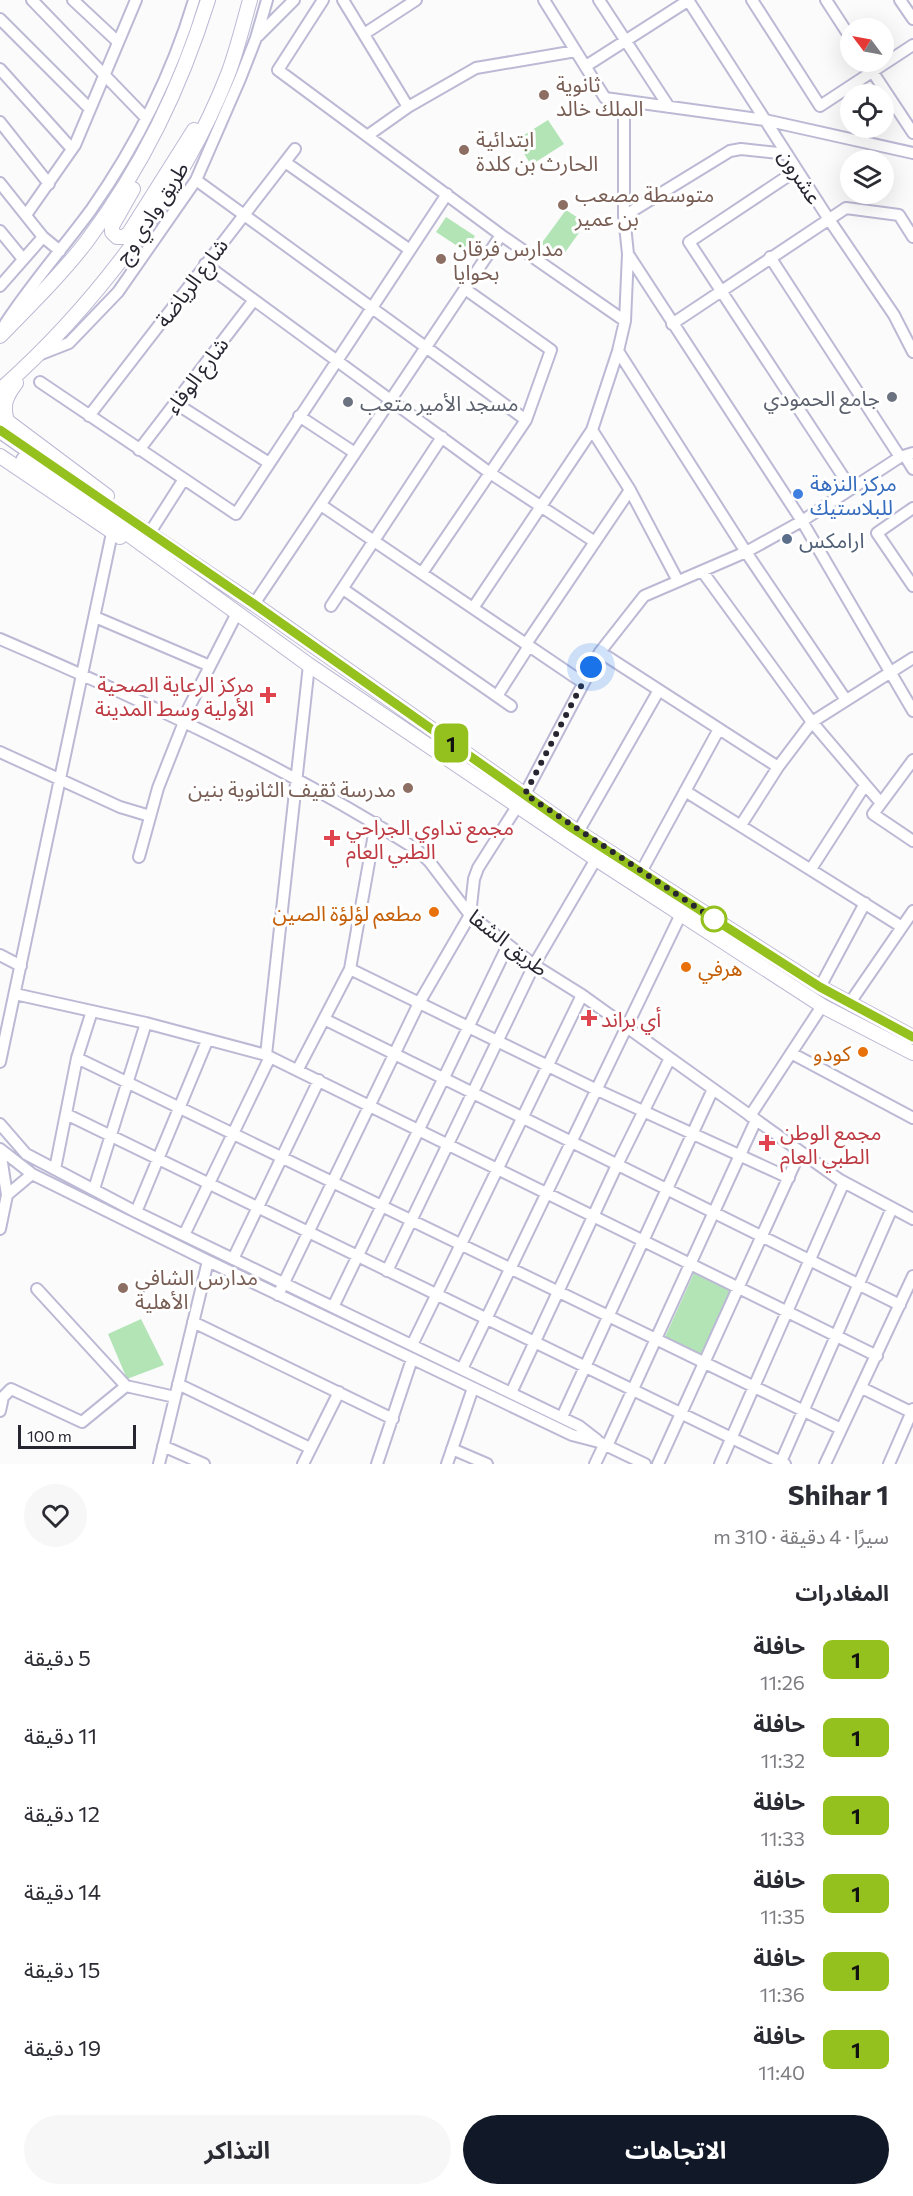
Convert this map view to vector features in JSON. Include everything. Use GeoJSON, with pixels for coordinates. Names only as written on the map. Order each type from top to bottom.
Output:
{"type":"FeatureCollection","features":[{"type":"Feature","properties":{"kind":"highway"},"geometry":{"type":"LineString","coordinates":[[0,430],[7,448],[88,499]]}},
{"type":"Feature","properties":{"kind":"main road","name":"طريق وادي وج"},"geometry":{"type":"LineString","coordinates":[[0,334],[86,243],[128,182],[160,126],[191,54],[208,0]]}},
{"type":"Feature","properties":{"kind":"main road","name":"طريق وادي وج"},"geometry":{"type":"LineString","coordinates":[[0,390],[37,357],[107,279],[180,173],[228,75],[250,0]]}},
{"type":"Feature","properties":{"kind":"main road"},"geometry":{"type":"LineString","coordinates":[[174,92],[169,127],[113,223],[111,229],[117,237],[124,237],[129,233],[182,146],[214,103]]}},
{"type":"Feature","properties":{"kind":"main road"},"geometry":{"type":"LineString","coordinates":[[37,357],[8,394],[3,409],[7,421],[146,524],[149,534]]}},
{"type":"Feature","properties":{"kind":"main road"},"geometry":{"type":"LineString","coordinates":[[7,448],[112,533],[178,570]]}},
{"type":"Feature","properties":{"kind":"main road"},"geometry":{"type":"LineString","coordinates":[[88,499],[149,534],[254,604],[521,800],[596,859],[822,1006],[913,1053]]}},
{"type":"Feature","properties":{"kind":"main road"},"geometry":{"type":"LineString","coordinates":[[88,499],[178,570],[309,665],[521,800],[578,832],[820,987],[913,1037]]}},
{"type":"Feature","properties":{"kind":"street"},"geometry":{"type":"LineString","coordinates":[[32,0],[146,118]]}},
{"type":"Feature","properties":{"kind":"street"},"geometry":{"type":"LineString","coordinates":[[73,0],[118,42]]}},
{"type":"Feature","properties":{"kind":"street"},"geometry":{"type":"LineString","coordinates":[[0,334],[92,207],[146,118],[174,60],[194,0]]}},
{"type":"Feature","properties":{"kind":"street"},"geometry":{"type":"LineString","coordinates":[[37,357],[69,344],[118,292],[196,180],[256,38],[267,0]]}},
{"type":"Feature","properties":{"kind":"street"},"geometry":{"type":"LineString","coordinates":[[256,38],[294,0]]}},
{"type":"Feature","properties":{"kind":"street"},"geometry":{"type":"LineString","coordinates":[[323,0],[278,70],[501,235],[625,321]]}},
{"type":"Feature","properties":{"kind":"street"},"geometry":{"type":"LineString","coordinates":[[344,0],[408,107]]}},
{"type":"Feature","properties":{"kind":"street"},"geometry":{"type":"LineString","coordinates":[[364,34],[416,0]]}},
{"type":"Feature","properties":{"kind":"street"},"geometry":{"type":"LineString","coordinates":[[544,0],[605,98],[765,120],[913,153]]}},
{"type":"Feature","properties":{"kind":"street"},"geometry":{"type":"LineString","coordinates":[[599,0],[669,107]]}},
{"type":"Feature","properties":{"kind":"street"},"geometry":{"type":"LineString","coordinates":[[586,66],[688,0]]}},
{"type":"Feature","properties":{"kind":"street","name":"عشرون"},"geometry":{"type":"LineString","coordinates":[[688,0],[828,218],[894,315],[913,352]]}},
{"type":"Feature","properties":{"kind":"street"},"geometry":{"type":"LineString","coordinates":[[752,0],[820,106],[862,72]]}},
{"type":"Feature","properties":{"kind":"street"},"geometry":{"type":"LineString","coordinates":[[826,0],[840,22]]}},
{"type":"Feature","properties":{"kind":"street"},"geometry":{"type":"LineString","coordinates":[[900,0],[913,19]]}},
{"type":"Feature","properties":{"kind":"street"},"geometry":{"type":"LineString","coordinates":[[26,215],[72,149],[118,42],[131,2]]}},
{"type":"Feature","properties":{"kind":"street"},"geometry":{"type":"LineString","coordinates":[[0,19],[90,109]]}},
{"type":"Feature","properties":{"kind":"street"},"geometry":{"type":"LineString","coordinates":[[894,54],[913,45]]}},
{"type":"Feature","properties":{"kind":"street"},"geometry":{"type":"LineString","coordinates":[[367,136],[408,107],[476,68],[576,51]]}},
{"type":"Feature","properties":{"kind":"street"},"geometry":{"type":"LineString","coordinates":[[0,69],[72,149]]}},
{"type":"Feature","properties":{"kind":"street"},"geometry":{"type":"LineString","coordinates":[[873,72],[913,134]]}},
{"type":"Feature","properties":{"kind":"street"},"geometry":{"type":"LineString","coordinates":[[473,608],[592,430],[618,351],[625,321],[628,254],[624,216],[624,101]]}},
{"type":"Feature","properties":{"kind":"street"},"geometry":{"type":"LineString","coordinates":[[0,122],[49,184]]}},
{"type":"Feature","properties":{"kind":"street","name":"شارع الرياضة"},"geometry":{"type":"LineString","coordinates":[[89,416],[295,149]]}},
{"type":"Feature","properties":{"kind":"street"},"geometry":{"type":"LineString","coordinates":[[624,216],[730,151],[741,149],[787,154]]}},
{"type":"Feature","properties":{"kind":"street"},"geometry":{"type":"LineString","coordinates":[[285,162],[410,250]]}},
{"type":"Feature","properties":{"kind":"street"},"geometry":{"type":"LineString","coordinates":[[797,170],[689,242],[850,487]]}},
{"type":"Feature","properties":{"kind":"street"},"geometry":{"type":"LineString","coordinates":[[196,180],[526,420]]}},
{"type":"Feature","properties":{"kind":"street"},"geometry":{"type":"LineString","coordinates":[[0,183],[43,237],[60,251]]}},
{"type":"Feature","properties":{"kind":"street"},"geometry":{"type":"LineString","coordinates":[[40,382],[236,514],[447,195]]}},
{"type":"Feature","properties":{"kind":"street"},"geometry":{"type":"LineString","coordinates":[[672,324],[846,208],[899,215],[913,237]]}},
{"type":"Feature","properties":{"kind":"street"},"geometry":{"type":"LineString","coordinates":[[0,231],[23,259]]}},
{"type":"Feature","properties":{"kind":"street"},"geometry":{"type":"LineString","coordinates":[[254,604],[501,235]]}},
{"type":"Feature","properties":{"kind":"street"},"geometry":{"type":"LineString","coordinates":[[2,280],[43,237]]}},
{"type":"Feature","properties":{"kind":"street"},"geometry":{"type":"LineString","coordinates":[[628,254],[802,520],[913,711]]}},
{"type":"Feature","properties":{"kind":"street"},"geometry":{"type":"LineString","coordinates":[[770,257],[906,455],[913,469]]}},
{"type":"Feature","properties":{"kind":"street"},"geometry":{"type":"LineString","coordinates":[[205,264],[490,473],[595,542]]}},
{"type":"Feature","properties":{"kind":"street"},"geometry":{"type":"LineString","coordinates":[[422,573],[526,420],[551,350],[465,289]]}},
{"type":"Feature","properties":{"kind":"street","name":"شارع الوفاء"},"geometry":{"type":"LineString","coordinates":[[139,450],[254,300]]}},
{"type":"Feature","properties":{"kind":"street"},"geometry":{"type":"LineString","coordinates":[[618,351],[746,552],[846,700]]}},
{"type":"Feature","properties":{"kind":"street"},"geometry":{"type":"LineString","coordinates":[[175,403],[269,463]]}},
{"type":"Feature","properties":{"kind":"street"},"geometry":{"type":"LineString","coordinates":[[299,416],[355,453]]}},
{"type":"Feature","properties":{"kind":"street"},"geometry":{"type":"LineString","coordinates":[[592,430],[630,490],[678,581]]}},
{"type":"Feature","properties":{"kind":"street"},"geometry":{"type":"LineString","coordinates":[[331,606],[442,437]]}},
{"type":"Feature","properties":{"kind":"street"},"geometry":{"type":"LineString","coordinates":[[278,1295],[419,1003],[470,915],[474,879],[521,800],[600,652],[644,596],[746,552],[906,455]]}},
{"type":"Feature","properties":{"kind":"street"},"geometry":{"type":"LineString","coordinates":[[149,534],[184,479]]}},
{"type":"Feature","properties":{"kind":"street"},"geometry":{"type":"LineString","coordinates":[[497,696],[630,490]]}},
{"type":"Feature","properties":{"kind":"street"},"geometry":{"type":"LineString","coordinates":[[321,505],[582,682]]}},
{"type":"Feature","properties":{"kind":"street"},"geometry":{"type":"LineString","coordinates":[[913,508],[877,533],[913,586]]}},
{"type":"Feature","properties":{"kind":"street"},"geometry":{"type":"LineString","coordinates":[[0,1062],[112,533]]}},
{"type":"Feature","properties":{"kind":"street"},"geometry":{"type":"LineString","coordinates":[[702,571],[812,722],[880,802]]}},
{"type":"Feature","properties":{"kind":"street"},"geometry":{"type":"LineString","coordinates":[[343,589],[511,706]]}},
{"type":"Feature","properties":{"kind":"street"},"geometry":{"type":"LineString","coordinates":[[139,857],[150,816],[183,722],[237,613]]}},
{"type":"Feature","properties":{"kind":"street"},"geometry":{"type":"LineString","coordinates":[[95,617],[210,666]]}},
{"type":"Feature","properties":{"kind":"street","name":"طريق الشفا"},"geometry":{"type":"LineString","coordinates":[[0,639],[82,674],[183,722],[295,778],[376,823],[416,849],[429,861],[470,915],[534,965],[582,994],[844,1182],[913,1219]]}},
{"type":"Feature","properties":{"kind":"street"},"geometry":{"type":"LineString","coordinates":[[600,652],[778,767]]}},
{"type":"Feature","properties":{"kind":"street"},"geometry":{"type":"LineString","coordinates":[[741,825],[778,767],[812,722],[913,658]]}},
{"type":"Feature","properties":{"kind":"street"},"geometry":{"type":"LineString","coordinates":[[184,1235],[268,1056],[295,778],[309,665]]}},
{"type":"Feature","properties":{"kind":"street"},"geometry":{"type":"LineString","coordinates":[[578,832],[659,690]]}},
{"type":"Feature","properties":{"kind":"street"},"geometry":{"type":"LineString","coordinates":[[641,872],[719,729]]}},
{"type":"Feature","properties":{"kind":"street"},"geometry":{"type":"LineString","coordinates":[[0,752],[61,782],[120,807],[150,816]]}},
{"type":"Feature","properties":{"kind":"street"},"geometry":{"type":"LineString","coordinates":[[911,836],[873,814],[913,760]]}},
{"type":"Feature","properties":{"kind":"street"},"geometry":{"type":"LineString","coordinates":[[811,869],[865,784]]}},
{"type":"Feature","properties":{"kind":"street"},"geometry":{"type":"LineString","coordinates":[[686,790],[902,927]]}},
{"type":"Feature","properties":{"kind":"street"},"geometry":{"type":"LineString","coordinates":[[298,1069],[350,969],[376,823]]}},
{"type":"Feature","properties":{"kind":"street"},"geometry":{"type":"LineString","coordinates":[[387,1271],[534,965],[596,859]]}},
{"type":"Feature","properties":{"kind":"street"},"geometry":{"type":"LineString","coordinates":[[820,987],[865,903]]}},
{"type":"Feature","properties":{"kind":"street"},"geometry":{"type":"LineString","coordinates":[[849,1004],[913,911]]}},
{"type":"Feature","properties":{"kind":"street"},"geometry":{"type":"LineString","coordinates":[[462,1369],[681,914]]}},
{"type":"Feature","properties":{"kind":"street"},"geometry":{"type":"LineString","coordinates":[[333,1307],[508,945]]}},
{"type":"Feature","properties":{"kind":"street"},"geometry":{"type":"LineString","coordinates":[[0,955],[21,966]]}},
{"type":"Feature","properties":{"kind":"street"},"geometry":{"type":"LineString","coordinates":[[350,969],[595,1089],[789,1178]]}},
{"type":"Feature","properties":{"kind":"street"},"geometry":{"type":"LineString","coordinates":[[15,994],[146,1023],[268,1056],[644,1239],[877,1356]]}},
{"type":"Feature","properties":{"kind":"street"},"geometry":{"type":"LineString","coordinates":[[412,1345],[582,994]]}},
{"type":"Feature","properties":{"kind":"street"},"geometry":{"type":"LineString","coordinates":[[595,1464],[656,1339],[740,1155],[753,1118],[822,1006]]}},
{"type":"Feature","properties":{"kind":"street"},"geometry":{"type":"LineString","coordinates":[[55,1169],[77,1058],[92,1011]]}},
{"type":"Feature","properties":{"kind":"street"},"geometry":{"type":"LineString","coordinates":[[324,1019],[900,1305]]}},
{"type":"Feature","properties":{"kind":"street"},"geometry":{"type":"LineString","coordinates":[[94,1189],[146,1023]]}},
{"type":"Feature","properties":{"kind":"street"},"geometry":{"type":"LineString","coordinates":[[136,1212],[207,1041]]}},
{"type":"Feature","properties":{"kind":"street"},"geometry":{"type":"LineString","coordinates":[[791,1053],[913,1118]]}},
{"type":"Feature","properties":{"kind":"street"},"geometry":{"type":"LineString","coordinates":[[77,1058],[842,1429]]}},
{"type":"Feature","properties":{"kind":"street"},"geometry":{"type":"LineString","coordinates":[[511,1393],[617,1165],[670,1058]]}},
{"type":"Feature","properties":{"kind":"street"},"geometry":{"type":"LineString","coordinates":[[233,1259],[319,1080]]}},
{"type":"Feature","properties":{"kind":"street"},"geometry":{"type":"LineString","coordinates":[[562,1417],[713,1089]]}},
{"type":"Feature","properties":{"kind":"street"},"geometry":{"type":"LineString","coordinates":[[66,1114],[112,1134],[158,1160],[782,1463],[892,1208]]}},
{"type":"Feature","properties":{"kind":"street"},"geometry":{"type":"LineString","coordinates":[[0,1124],[26,1154],[136,1212],[562,1417],[579,1426],[603,1444]]}},
{"type":"Feature","properties":{"kind":"street"},"geometry":{"type":"LineString","coordinates":[[0,1149],[32,1174],[207,1261],[572,1436],[603,1444],[645,1464]]}},
{"type":"Feature","properties":{"kind":"street"},"geometry":{"type":"LineString","coordinates":[[0,1149],[7,1195],[0,1229]]}},
{"type":"Feature","properties":{"kind":"street"},"geometry":{"type":"LineString","coordinates":[[658,1464],[800,1152]]}},
{"type":"Feature","properties":{"kind":"street"},"geometry":{"type":"LineString","coordinates":[[7,1195],[32,1174]]}},
{"type":"Feature","properties":{"kind":"street"},"geometry":{"type":"LineString","coordinates":[[720,1464],[844,1182]]}},
{"type":"Feature","properties":{"kind":"street"},"geometry":{"type":"LineString","coordinates":[[159,1464],[207,1261]]}},
{"type":"Feature","properties":{"kind":"street"},"geometry":{"type":"LineString","coordinates":[[827,1463],[913,1276]]}},
{"type":"Feature","properties":{"kind":"street"},"geometry":{"type":"LineString","coordinates":[[37,1289],[126,1386],[175,1397]]}},
{"type":"Feature","properties":{"kind":"street"},"geometry":{"type":"LineString","coordinates":[[193,1322],[393,1419]]}},
{"type":"Feature","properties":{"kind":"street"},"geometry":{"type":"LineString","coordinates":[[378,1464],[412,1359]]}},
{"type":"Feature","properties":{"kind":"street"},"geometry":{"type":"LineString","coordinates":[[178,1384],[310,1448]]}},
{"type":"Feature","properties":{"kind":"street"},"geometry":{"type":"LineString","coordinates":[[0,1411],[3,1398],[11,1389],[81,1422],[126,1386]]}},
{"type":"Feature","properties":{"kind":"street"},"geometry":{"type":"LineString","coordinates":[[447,1464],[473,1388]]}},
{"type":"Feature","properties":{"kind":"street"},"geometry":{"type":"LineString","coordinates":[[861,1388],[913,1412],[889,1464]]}},
{"type":"Feature","properties":{"kind":"street"},"geometry":{"type":"LineString","coordinates":[[306,1463],[310,1448],[339,1392]]}},
{"type":"Feature","properties":{"kind":"street"},"geometry":{"type":"LineString","coordinates":[[163,1446],[204,1464]]}},
{"type":"Feature","properties":{"kind":"street"},"geometry":{"type":"LineString","coordinates":[[452,1449],[487,1464]]}},
{"type":"Feature","properties":{"kind":"green space"},"geometry":{"type":"Polygon","coordinates":[[[548,120],[564,144],[531,165],[516,140],[548,120]]]}},
{"type":"Feature","properties":{"kind":"green space"},"geometry":{"type":"Polygon","coordinates":[[[566,210],[586,223],[561,258],[541,244],[566,210]]]}},
{"type":"Feature","properties":{"kind":"green space"},"geometry":{"type":"Polygon","coordinates":[[[446,217],[475,236],[465,251],[436,232],[446,217]]]}},
{"type":"Feature","properties":{"kind":"green space"},"geometry":{"type":"Polygon","coordinates":[[[694,1273],[733,1290],[701,1356],[665,1337],[694,1273]]]}},
{"type":"Feature","properties":{"kind":"green space"},"geometry":{"type":"Polygon","coordinates":[[[141,1319],[164,1365],[127,1379],[108,1334],[141,1319]]]}},
{"type":"Feature","properties":{"kind":"bus line","name":"1"},"geometry":{"type":"LineString","coordinates":[[0,430],[201,570],[254,604],[572,828],[820,987],[913,1037]]}},
{"type":"Feature","properties":{"kind":"place","name":"ثانوية الملك خالد"},"geometry":{"type":"Point","coordinates":[544,95]}},
{"type":"Feature","properties":{"kind":"place","name":"ابتدائية الحارث بن كلدة"},"geometry":{"type":"Point","coordinates":[464,150]}},
{"type":"Feature","properties":{"kind":"place","name":"متوسطة مصعب بن عمير"},"geometry":{"type":"Point","coordinates":[563,205]}},
{"type":"Feature","properties":{"kind":"place","name":"مدارس فرقان بحوايا"},"geometry":{"type":"Point","coordinates":[441,259]}},
{"type":"Feature","properties":{"kind":"place","name":"جامع الحمودي"},"geometry":{"type":"Point","coordinates":[892,397]}},
{"type":"Feature","properties":{"kind":"place","name":"مسجد الأمير متعب"},"geometry":{"type":"Point","coordinates":[348,402]}},
{"type":"Feature","properties":{"kind":"place","name":"مركز النزهة للبلاستيك"},"geometry":{"type":"Point","coordinates":[798,494]}},
{"type":"Feature","properties":{"kind":"place","name":"ارامكس"},"geometry":{"type":"Point","coordinates":[787,539]}},
{"type":"Feature","properties":{"kind":"place","name":"مركز الرعاية الصحية الأولية وسط المدينة"},"geometry":{"type":"Point","coordinates":[268,695]}},
{"type":"Feature","properties":{"kind":"place","name":"مدرسة ثقيف الثانوية بنين"},"geometry":{"type":"Point","coordinates":[408,788]}},
{"type":"Feature","properties":{"kind":"place","name":"مجمع تداوي الجراحي الطبي العام"},"geometry":{"type":"Point","coordinates":[332,838]}},
{"type":"Feature","properties":{"kind":"place","name":"مطعم لؤلؤة الصين"},"geometry":{"type":"Point","coordinates":[434,912]}},
{"type":"Feature","properties":{"kind":"place","name":"هرفي"},"geometry":{"type":"Point","coordinates":[686,967]}},
{"type":"Feature","properties":{"kind":"place","name":"أي براند"},"geometry":{"type":"Point","coordinates":[589,1018]}},
{"type":"Feature","properties":{"kind":"place","name":"كودو"},"geometry":{"type":"Point","coordinates":[863,1052]}},
{"type":"Feature","properties":{"kind":"place","name":"مجمع الوطن الطبي العام"},"geometry":{"type":"Point","coordinates":[767,1143]}},
{"type":"Feature","properties":{"kind":"place","name":"مدارس الشافي الأهلية"},"geometry":{"type":"Point","coordinates":[123,1288]}},
{"type":"Feature","properties":{"kind":"route"},"geometry":{"type":"LineString","coordinates":[[591,667],[525,794],[572,828],[714,919]]}}]}
